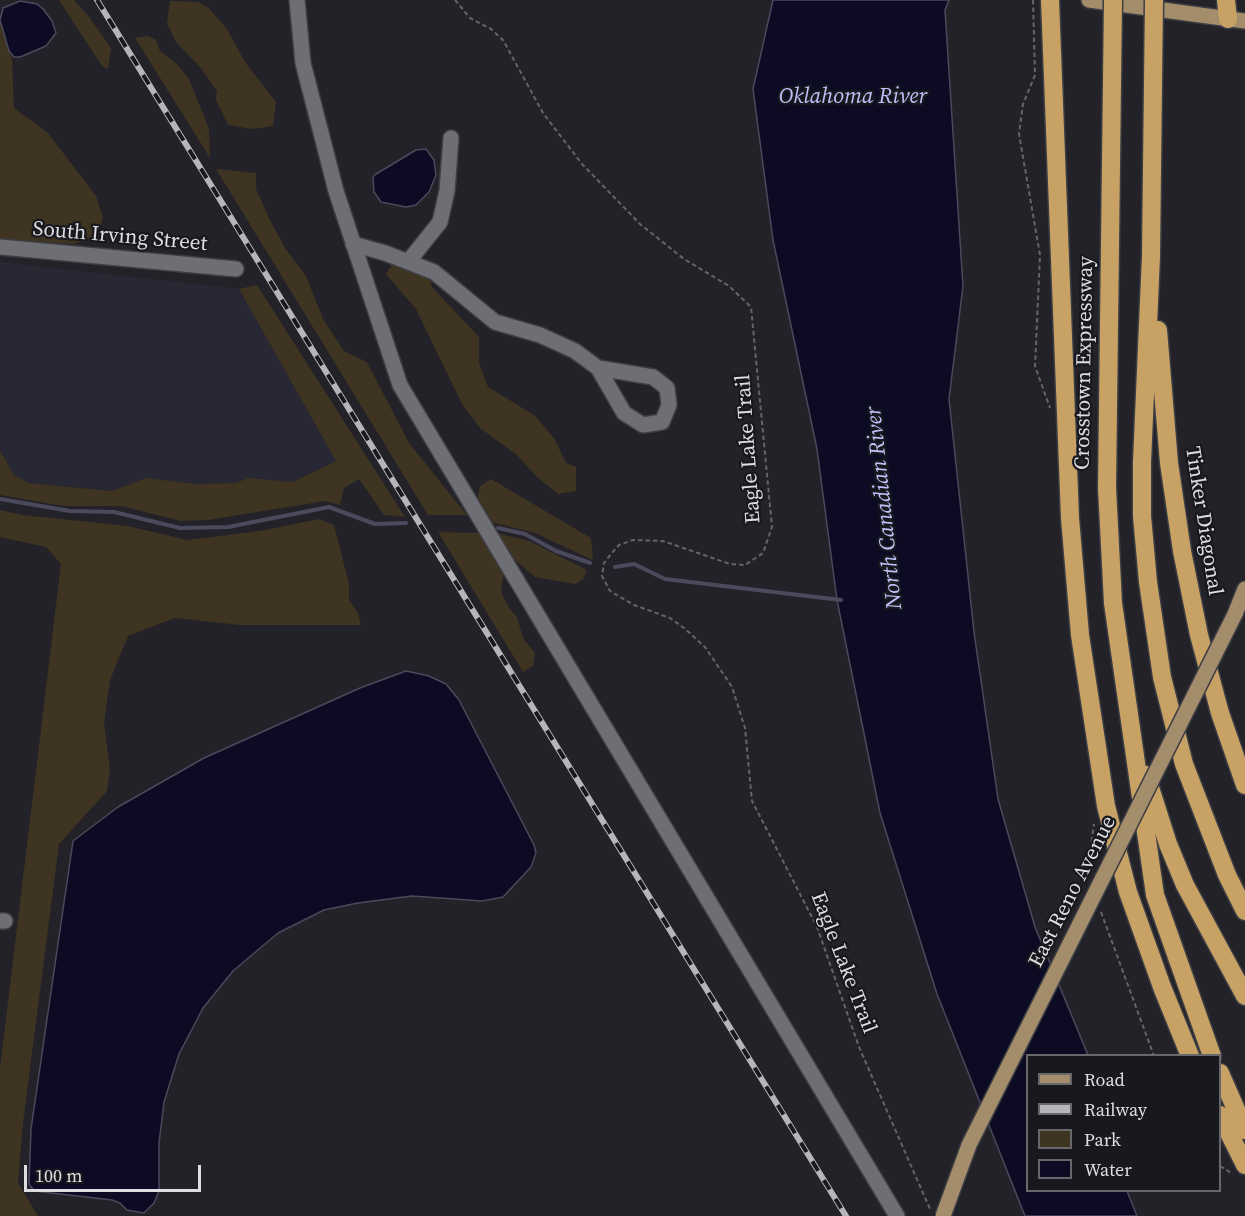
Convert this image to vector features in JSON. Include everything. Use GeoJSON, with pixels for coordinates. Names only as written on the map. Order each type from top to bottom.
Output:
{"type":"FeatureCollection","features":[{"type":"Feature","properties":{"kind":"highway"},"geometry":{"type":"LineString","coordinates":[[1050,0],[1070,518],[1080,635],[1106,806],[1128,892],[1189,1054]]}},
{"type":"Feature","properties":{"kind":"highway","name":"Crosstown Expressway"},"geometry":{"type":"LineString","coordinates":[[1113,0],[1107,488],[1113,603],[1129,725]]}},
{"type":"Feature","properties":{"kind":"highway"},"geometry":{"type":"LineString","coordinates":[[1154,0],[1151,256],[1142,473],[1142,516],[1148,582],[1166,694],[1184,764],[1227,874],[1245,911]]}},
{"type":"Feature","properties":{"kind":"highway"},"geometry":{"type":"LineString","coordinates":[[1226,0],[1236,20]]}},
{"type":"Feature","properties":{"kind":"highway","name":"Tinker Diagonal"},"geometry":{"type":"LineString","coordinates":[[1151,256],[1169,463],[1182,551],[1199,635],[1220,713],[1245,785]]}},
{"type":"Feature","properties":{"kind":"highway"},"geometry":{"type":"LineString","coordinates":[[1129,725],[1168,844],[1185,885],[1245,996]]}},
{"type":"Feature","properties":{"kind":"highway"},"geometry":{"type":"LineString","coordinates":[[1129,725],[1155,895],[1211,1054]]}},
{"type":"Feature","properties":{"kind":"highway"},"geometry":{"type":"LineString","coordinates":[[1221,1075],[1245,1130]]}},
{"type":"Feature","properties":{"kind":"highway"},"geometry":{"type":"LineString","coordinates":[[1221,1117],[1245,1165]]}},
{"type":"Feature","properties":{"kind":"main road"},"geometry":{"type":"LineString","coordinates":[[1089,0],[1236,20]]}},
{"type":"Feature","properties":{"kind":"main road","name":"East Reno Avenue"},"geometry":{"type":"LineString","coordinates":[[943,1216],[969,1145],[1245,590]]}},
{"type":"Feature","properties":{"kind":"street"},"geometry":{"type":"LineString","coordinates":[[297,0],[303,63],[336,191],[400,385],[897,1216]]}},
{"type":"Feature","properties":{"kind":"street"},"geometry":{"type":"LineString","coordinates":[[408,262],[440,222],[447,191],[452,138]]}},
{"type":"Feature","properties":{"kind":"street"},"geometry":{"type":"LineString","coordinates":[[353,244],[362,245],[434,272],[495,322],[540,335],[575,351],[598,368],[624,413],[643,425],[662,422],[669,405],[667,388],[653,377],[598,368]]}},
{"type":"Feature","properties":{"kind":"street","name":"South Irving Street"},"geometry":{"type":"LineString","coordinates":[[0,247],[236,269]]}},
{"type":"Feature","properties":{"kind":"path","name":"Eagle Lake Trail"},"geometry":{"type":"LineString","coordinates":[[455,0],[470,18],[491,29],[503,40],[543,113],[582,164],[640,225],[684,259],[729,285],[751,307],[772,527],[764,553],[745,565],[730,564],[663,541],[633,540],[619,545],[611,554],[604,563],[602,576],[610,591],[634,605],[670,618],[684,628],[718,662],[732,687],[745,728],[753,801],[817,927],[859,1047],[934,1216]]}},
{"type":"Feature","properties":{"kind":"path"},"geometry":{"type":"LineString","coordinates":[[1033,0],[1033,22]]}},
{"type":"Feature","properties":{"kind":"shaded area"},"geometry":{"type":"Polygon","coordinates":[[[0,262],[239,289],[336,461],[293,482],[248,478],[236,483],[196,484],[146,478],[112,491],[28,483],[14,475],[0,450],[0,262]]]}},
{"type":"Feature","properties":{"kind":"green space"},"geometry":{"type":"Polygon","coordinates":[[[59,0],[74,0],[90,18],[111,48],[108,69],[102,66],[59,0]]]}},
{"type":"Feature","properties":{"kind":"green space"},"geometry":{"type":"Polygon","coordinates":[[[170,1],[198,2],[209,8],[227,29],[245,62],[276,102],[273,126],[253,129],[228,125],[216,100],[217,91],[200,67],[176,42],[167,23],[170,1]]]}},
{"type":"Feature","properties":{"kind":"green space"},"geometry":{"type":"Polygon","coordinates":[[[0,20],[12,59],[14,108],[48,133],[96,196],[103,218],[98,235],[74,244],[0,240],[0,20]]]}},
{"type":"Feature","properties":{"kind":"green space"},"geometry":{"type":"Polygon","coordinates":[[[148,36],[156,40],[160,51],[178,65],[189,79],[209,129],[210,158],[135,38],[148,36]]]}},
{"type":"Feature","properties":{"kind":"green space"},"geometry":{"type":"Polygon","coordinates":[[[216,169],[256,173],[256,189],[271,222],[285,248],[306,276],[323,319],[344,351],[367,362],[409,443],[467,515],[428,515],[216,169]]]}},
{"type":"Feature","properties":{"kind":"green space"},"geometry":{"type":"Polygon","coordinates":[[[416,249],[426,262],[432,287],[479,337],[479,363],[488,387],[534,415],[554,438],[566,463],[576,467],[576,491],[558,494],[537,477],[517,455],[480,428],[462,404],[416,309],[386,274],[397,257],[416,249]]]}},
{"type":"Feature","properties":{"kind":"green space"},"geometry":{"type":"Polygon","coordinates":[[[257,285],[405,517],[384,515],[359,479],[344,488],[340,505],[325,501],[208,520],[181,521],[121,506],[63,506],[0,495],[0,450],[14,475],[28,483],[112,491],[146,478],[196,484],[236,483],[248,478],[293,482],[336,461],[239,289],[257,285]]]}},
{"type":"Feature","properties":{"kind":"green space"},"geometry":{"type":"Polygon","coordinates":[[[491,479],[591,538],[593,560],[535,533],[487,521],[477,502],[480,486],[491,479]]]}},
{"type":"Feature","properties":{"kind":"green space"},"geometry":{"type":"Polygon","coordinates":[[[0,510],[22,515],[128,526],[187,540],[260,531],[319,519],[334,525],[349,584],[349,600],[358,613],[361,625],[240,625],[175,618],[128,636],[110,680],[104,723],[110,769],[107,791],[59,844],[23,1123],[18,1183],[38,1216],[0,1216],[0,1068],[61,564],[46,547],[0,537],[0,510]]]}},
{"type":"Feature","properties":{"kind":"green space"},"geometry":{"type":"Polygon","coordinates":[[[438,532],[481,533],[504,572],[501,591],[509,608],[517,617],[523,638],[535,653],[533,666],[523,672],[438,532]]]}},
{"type":"Feature","properties":{"kind":"green space"},"geometry":{"type":"Polygon","coordinates":[[[493,532],[529,541],[587,570],[583,579],[575,584],[535,577],[515,560],[493,532]]]}},
{"type":"Feature","properties":{"kind":"water","name":"Oklahoma River"},"geometry":{"type":"Polygon","coordinates":[[[773,0],[949,0],[945,10],[963,286],[949,399],[974,632],[998,799],[1035,927],[1088,1054],[1026,1054],[1026,1192],[1127,1192],[1137,1216],[1025,1216],[937,994],[880,813],[837,600],[817,449],[773,240],[753,89],[773,0]]]}},
{"type":"Feature","properties":{"kind":"water"},"geometry":{"type":"Polygon","coordinates":[[[20,1],[37,4],[43,9],[52,21],[56,33],[46,46],[20,57],[14,57],[9,51],[0,20],[3,8],[20,1]]]}},
{"type":"Feature","properties":{"kind":"water"},"geometry":{"type":"Polygon","coordinates":[[[426,149],[434,160],[436,175],[429,192],[416,205],[406,207],[381,202],[374,192],[373,177],[416,150],[426,149]]]}},
{"type":"Feature","properties":{"kind":"water"},"geometry":{"type":"Polygon","coordinates":[[[406,671],[429,676],[446,684],[459,700],[534,845],[536,853],[531,867],[503,897],[482,901],[412,896],[358,903],[324,910],[278,933],[233,971],[203,1008],[179,1054],[164,1102],[159,1143],[159,1191],[154,1203],[144,1213],[127,1210],[120,1203],[112,1200],[34,1191],[29,1184],[31,1129],[73,841],[118,807],[204,758],[360,688],[406,671]]]}},
{"type":"Feature","properties":{"kind":"waterway"},"geometry":{"type":"LineString","coordinates":[[0,499],[70,511],[114,512],[180,528],[228,527],[329,507],[375,524],[406,523]]}},
{"type":"Feature","properties":{"kind":"waterway"},"geometry":{"type":"LineString","coordinates":[[498,528],[525,534],[556,551],[590,563]]}},
{"type":"Feature","properties":{"kind":"waterway"},"geometry":{"type":"LineString","coordinates":[[615,567],[634,564],[665,579],[841,600]]}},
{"type":"Feature","properties":{"kind":"railway"},"geometry":{"type":"LineString","coordinates":[[97,0],[846,1216]]}},
{"type":"Feature","properties":{"kind":"water label","name":"North Canadian River"},"geometry":{"type":"Point","coordinates":[885,508]}}]}
